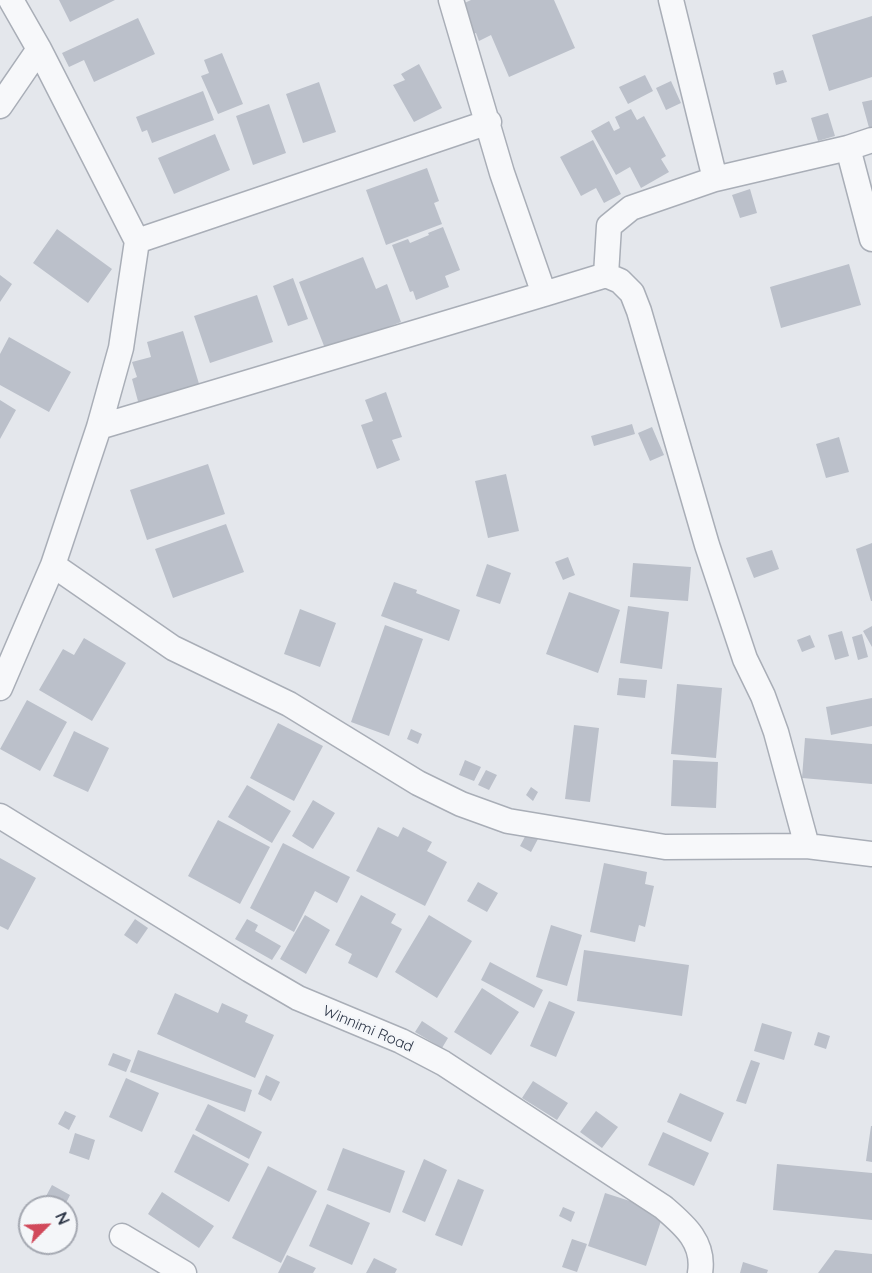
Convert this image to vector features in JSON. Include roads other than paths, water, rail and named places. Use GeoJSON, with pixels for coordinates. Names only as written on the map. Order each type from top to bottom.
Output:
{"type":"FeatureCollection","features":[{"type":"Feature","properties":{"kind":"street"},"geometry":{"type":"LineString","coordinates":[[0,687],[53,564],[99,427],[121,348],[137,241],[39,49],[11,0]]}},
{"type":"Feature","properties":{"kind":"street"},"geometry":{"type":"LineString","coordinates":[[451,0],[489,122],[502,173],[544,294]]}},
{"type":"Feature","properties":{"kind":"street"},"geometry":{"type":"LineString","coordinates":[[671,0],[715,179]]}},
{"type":"Feature","properties":{"kind":"street"},"geometry":{"type":"LineString","coordinates":[[0,106],[39,49]]}},
{"type":"Feature","properties":{"kind":"street"},"geometry":{"type":"LineString","coordinates":[[137,241],[489,122]]}},
{"type":"Feature","properties":{"kind":"street"},"geometry":{"type":"LineString","coordinates":[[606,275],[609,226],[631,208],[715,179],[848,148],[872,140]]}},
{"type":"Feature","properties":{"kind":"street"},"geometry":{"type":"LineString","coordinates":[[848,148],[872,239]]}},
{"type":"Feature","properties":{"kind":"street"},"geometry":{"type":"LineString","coordinates":[[99,427],[606,275],[620,281],[632,293],[639,311],[707,545],[744,659],[763,696],[776,732],[807,846]]}},
{"type":"Feature","properties":{"kind":"street"},"geometry":{"type":"LineString","coordinates":[[53,564],[173,648],[289,704],[418,783],[461,804],[508,821],[665,847],[807,846],[872,854]]}},
{"type":"Feature","properties":{"kind":"street","name":"Winnimi Road"},"geometry":{"type":"LineString","coordinates":[[0,816],[298,998],[401,1041],[443,1063],[653,1200],[683,1224],[696,1239],[700,1273]]}},
{"type":"Feature","properties":{"kind":"street"},"geometry":{"type":"LineString","coordinates":[[122,1236],[183,1273]]}}]}
